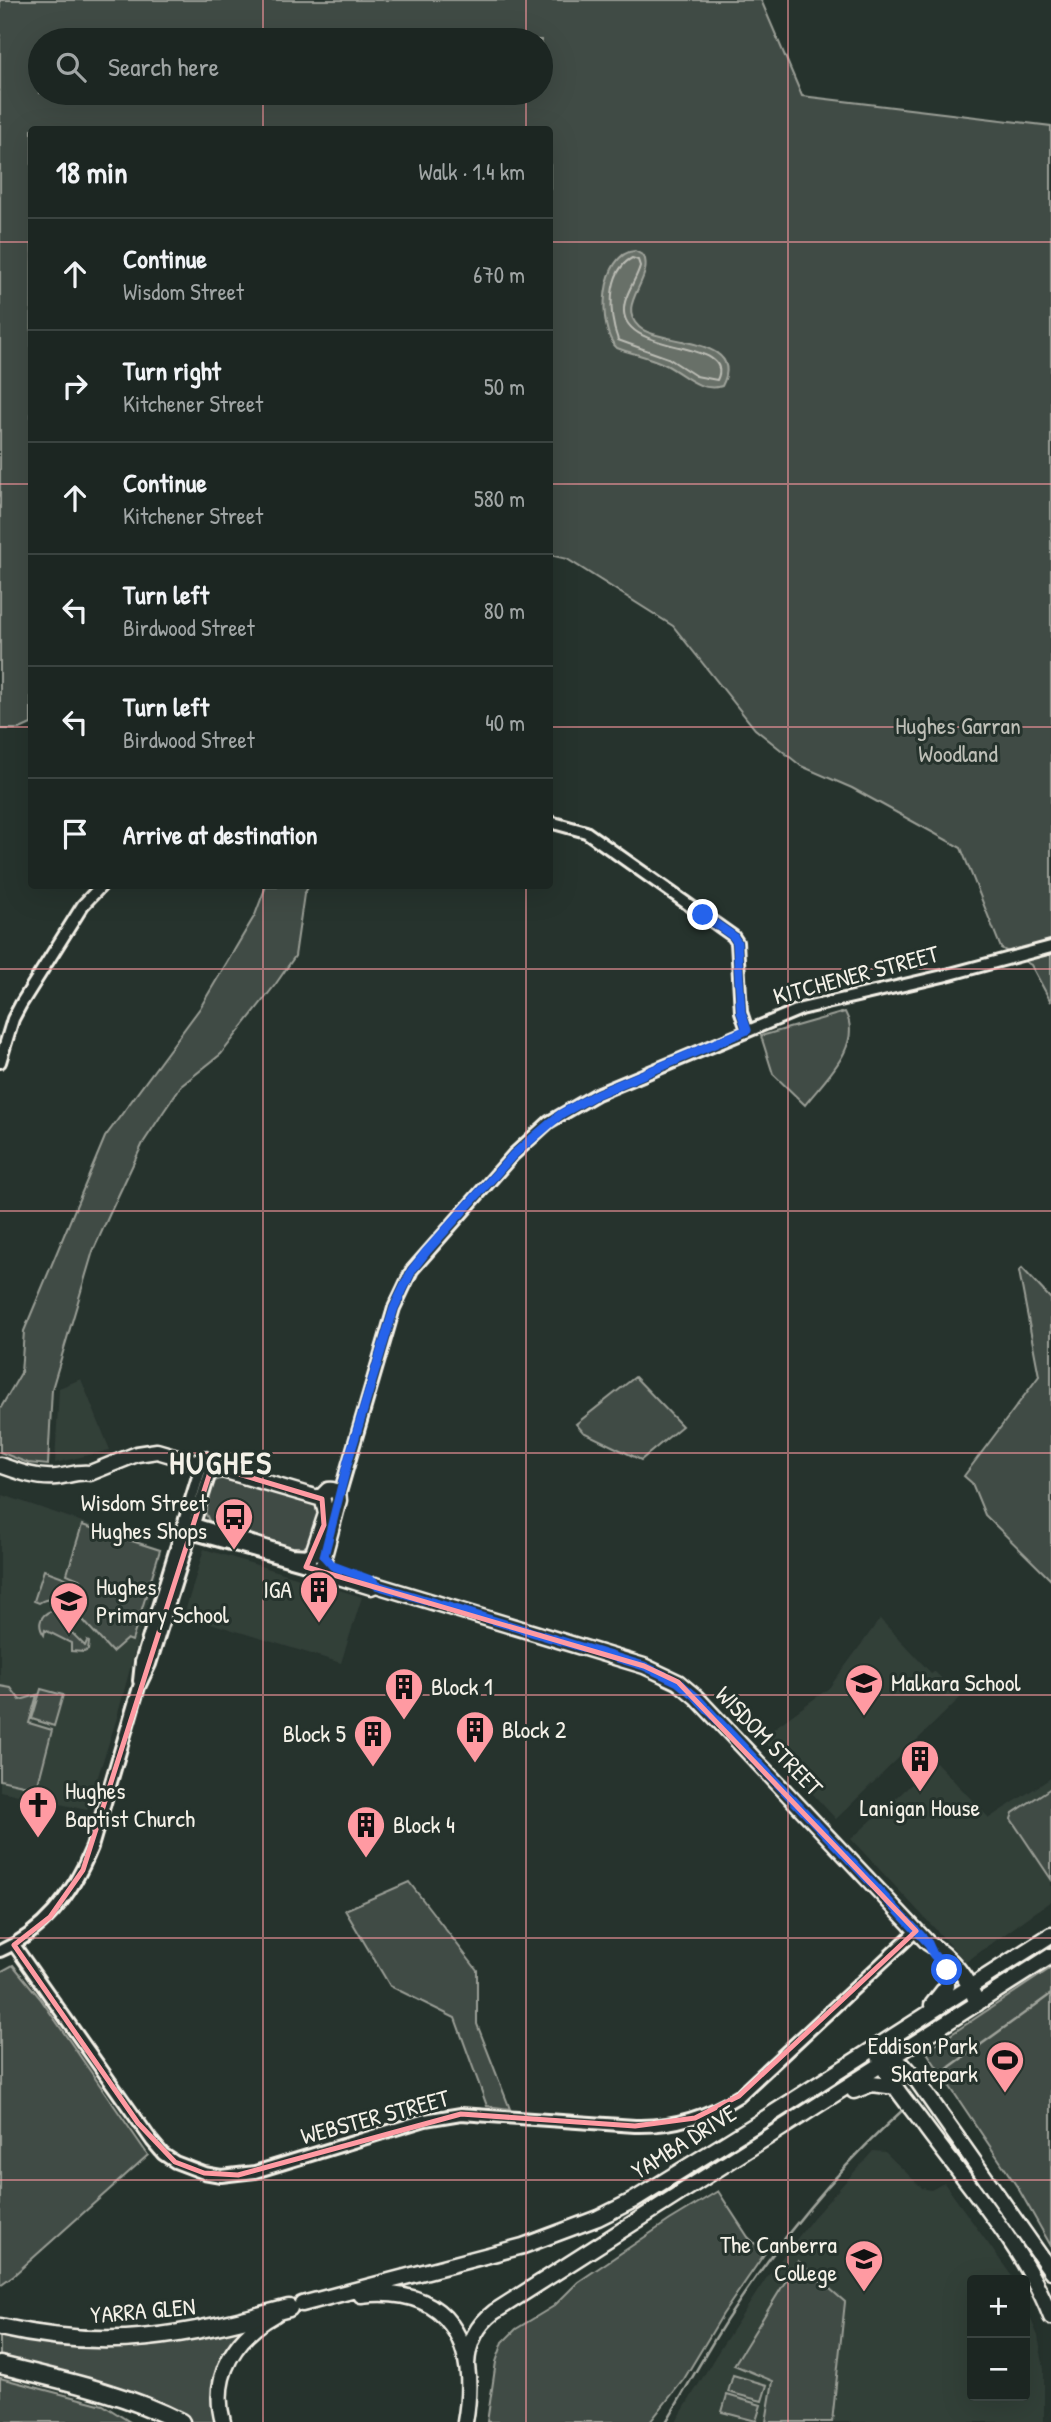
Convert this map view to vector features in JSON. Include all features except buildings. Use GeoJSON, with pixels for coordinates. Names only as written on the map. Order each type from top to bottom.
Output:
{"type":"FeatureCollection","features":[{"type":"Feature","properties":{"kind":"highway","name":"YARRA GLEN"},"geometry":{"type":"LineString","coordinates":[[0,2327],[59,2338],[127,2340],[210,2329],[296,2306]]}},
{"type":"Feature","properties":{"kind":"highway"},"geometry":{"type":"LineString","coordinates":[[0,2365],[131,2400],[180,2422]]}},
{"type":"Feature","properties":{"kind":"highway"},"geometry":{"type":"LineString","coordinates":[[78,2385],[112,2396],[172,2422]]}},
{"type":"Feature","properties":{"kind":"main road"},"geometry":{"type":"LineString","coordinates":[[0,1465],[48,1478],[84,1472],[100,1463],[151,1445],[168,1446],[329,1498]]}},
{"type":"Feature","properties":{"kind":"main road","name":"KITCHENER STREET"},"geometry":{"type":"LineString","coordinates":[[316,1560],[329,1498]]}},
{"type":"Feature","properties":{"kind":"main road","name":"WISDOM STREET"},"geometry":{"type":"LineString","coordinates":[[316,1560],[373,1581],[376,1585],[644,1666],[678,1682],[704,1705],[928,1943],[933,1954],[949,1966],[977,2004]]}},
{"type":"Feature","properties":{"kind":"main road","name":"YAMBA DRIVE"},"geometry":{"type":"LineString","coordinates":[[296,2306],[523,2246],[598,2218],[667,2181],[1051,1935]]}},
{"type":"Feature","properties":{"kind":"main road","name":"YAMBA DRIVE"},"geometry":{"type":"LineString","coordinates":[[467,2365],[468,2351],[475,2333],[494,2312],[1051,1956]]}},
{"type":"Feature","properties":{"kind":"main road"},"geometry":{"type":"LineString","coordinates":[[917,2021],[947,1986],[949,1966],[974,1973],[992,1973]]}},
{"type":"Feature","properties":{"kind":"main road"},"geometry":{"type":"LineString","coordinates":[[915,2078],[912,2058],[915,2053],[936,2037],[950,2021]]}},
{"type":"Feature","properties":{"kind":"main road"},"geometry":{"type":"LineString","coordinates":[[877,2047],[887,2062],[899,2091],[1022,2259],[1042,2292],[1051,2316]]}},
{"type":"Feature","properties":{"kind":"main road"},"geometry":{"type":"LineString","coordinates":[[887,2062],[915,2078],[1051,2271]]}},
{"type":"Feature","properties":{"kind":"main road"},"geometry":{"type":"LineString","coordinates":[[811,2110],[834,2102],[862,2087],[882,2084],[899,2091]]}},
{"type":"Feature","properties":{"kind":"main road"},"geometry":{"type":"LineString","coordinates":[[223,2422],[219,2392],[224,2369],[230,2356],[250,2331],[296,2306],[374,2294],[416,2300],[431,2308],[451,2325],[464,2348],[467,2365],[469,2391],[465,2421]]}},
{"type":"Feature","properties":{"kind":"street"},"geometry":{"type":"LineString","coordinates":[[553,822],[586,832],[733,936],[737,942],[741,1012],[747,1030]]}},
{"type":"Feature","properties":{"kind":"street"},"geometry":{"type":"LineString","coordinates":[[0,1062],[13,1019],[21,1004],[83,905],[98,889]]}},
{"type":"Feature","properties":{"kind":"street","name":"KITCHENER STREET"},"geometry":{"type":"LineString","coordinates":[[329,1498],[348,1461],[394,1308],[412,1270],[513,1155],[549,1122],[584,1100],[801,1009],[1051,947]]}},
{"type":"Feature","properties":{"kind":"street"},"geometry":{"type":"LineString","coordinates":[[0,1951],[14,1945],[50,1917],[83,1870],[139,1687],[150,1664],[208,1461]]}},
{"type":"Feature","properties":{"kind":"street","name":"WISDOM STREET"},"geometry":{"type":"LineString","coordinates":[[189,1527],[316,1560]]}},
{"type":"Feature","properties":{"kind":"street","name":"WEBSTER STREET"},"geometry":{"type":"LineString","coordinates":[[14,1945],[138,2123],[163,2154],[189,2169],[221,2176],[255,2172],[425,2120],[444,2117],[480,2115],[644,2126],[695,2118],[721,2108],[739,2096],[916,1931]]}},
{"type":"Feature","properties":{"kind":"highlighted area"},"geometry":{"type":"Polygon","coordinates":[[[212,1466],[322,1499],[324,1525],[306,1567],[644,1666],[678,1682],[916,1931],[739,2096],[695,2118],[635,2126],[461,2114],[238,2175],[204,2173],[175,2162],[138,2123],[14,1945],[50,1917],[83,1870],[212,1466]]]}},
{"type":"Feature","properties":{"kind":"shaded area"},"geometry":{"type":"Polygon","coordinates":[[[81,1379],[110,1450],[55,1463],[59,1388],[81,1379]]]}},
{"type":"Feature","properties":{"kind":"shaded area","name":"Hughes Primary School"},"geometry":{"type":"Polygon","coordinates":[[[3,1495],[162,1549],[116,1721],[87,1810],[0,1791],[0,1502],[3,1495]]]}},
{"type":"Feature","properties":{"kind":"shaded area"},"geometry":{"type":"Polygon","coordinates":[[[204,1549],[362,1597],[341,1663],[184,1615],[204,1549]]]}},
{"type":"Feature","properties":{"kind":"shaded area","name":"Malkara School"},"geometry":{"type":"Polygon","coordinates":[[[880,1619],[931,1673],[934,1671],[961,1697],[836,1819],[761,1738],[829,1688],[880,1619]]]}},
{"type":"Feature","properties":{"kind":"shaded area"},"geometry":{"type":"Polygon","coordinates":[[[936,1762],[989,1818],[1051,1778],[1051,1901],[966,1962],[851,1839],[936,1762]]]}},
{"type":"Feature","properties":{"kind":"shaded area","name":"The Canberra College"},"geometry":{"type":"Polygon","coordinates":[[[873,2151],[885,2152],[922,2188],[931,2190],[944,2183],[1011,2275],[967,2275],[967,2401],[1030,2401],[1030,2317],[1038,2336],[1044,2369],[1044,2422],[676,2422],[767,2277],[813,2218],[873,2151]]]}},
{"type":"Feature","properties":{"kind":"green space","name":"Hughes Garran Woodland"},"geometry":{"type":"Polygon","coordinates":[[[0,0],[761,0],[802,96],[1051,126],[1051,1002],[1031,965],[1001,948],[961,848],[852,788],[801,766],[755,729],[673,626],[567,559],[553,556],[553,126],[28,126],[28,725],[20,729],[0,729],[0,0]]]}},
{"type":"Feature","properties":{"kind":"green space"},"geometry":{"type":"Polygon","coordinates":[[[265,889],[307,889],[304,894],[295,956],[221,1054],[181,1086],[143,1143],[93,1251],[52,1389],[48,1465],[28,1463],[0,1452],[0,1409],[21,1373],[24,1331],[105,1137],[200,1008],[255,915],[265,889]]]}},
{"type":"Feature","properties":{"kind":"green space"},"geometry":{"type":"Polygon","coordinates":[[[845,1012],[850,1024],[846,1049],[805,1105],[773,1074],[761,1036],[845,1012]]]}},
{"type":"Feature","properties":{"kind":"green space"},"geometry":{"type":"Polygon","coordinates":[[[1022,1268],[1051,1299],[1051,1580],[985,1515],[972,1483],[964,1476],[1039,1376],[1019,1271],[1022,1268]]]}},
{"type":"Feature","properties":{"kind":"green space"},"geometry":{"type":"Polygon","coordinates":[[[635,1377],[682,1426],[641,1460],[583,1432],[576,1424],[635,1377]]]}},
{"type":"Feature","properties":{"kind":"green space"},"geometry":{"type":"Polygon","coordinates":[[[228,1476],[313,1501],[320,1515],[311,1543],[297,1551],[211,1525],[204,1510],[212,1482],[228,1476]]]}},
{"type":"Feature","properties":{"kind":"green space"},"geometry":{"type":"Polygon","coordinates":[[[82,1525],[160,1550],[132,1641],[127,1639],[112,1652],[72,1608],[81,1580],[67,1574],[82,1525]]]}},
{"type":"Feature","properties":{"kind":"green space"},"geometry":{"type":"Polygon","coordinates":[[[44,1570],[77,1582],[71,1603],[55,1599],[39,1603],[34,1601],[44,1570]]]}},
{"type":"Feature","properties":{"kind":"green space"},"geometry":{"type":"Polygon","coordinates":[[[51,1611],[61,1614],[60,1621],[85,1646],[87,1641],[89,1642],[88,1650],[71,1651],[71,1643],[45,1630],[44,1635],[41,1621],[44,1615],[51,1611]]]}},
{"type":"Feature","properties":{"kind":"green space"},"geometry":{"type":"Polygon","coordinates":[[[0,1686],[11,1688],[20,1700],[37,1695],[29,1723],[52,1730],[37,1788],[0,1780],[0,1686]]]}},
{"type":"Feature","properties":{"kind":"green space"},"geometry":{"type":"Polygon","coordinates":[[[41,1689],[63,1695],[54,1726],[32,1719],[41,1689]]]}},
{"type":"Feature","properties":{"kind":"green space"},"geometry":{"type":"Polygon","coordinates":[[[1051,1788],[1051,1879],[1011,1819],[1013,1813],[1051,1788]]]}},
{"type":"Feature","properties":{"kind":"green space"},"geometry":{"type":"Polygon","coordinates":[[[409,1882],[477,1970],[477,2024],[510,2109],[487,2106],[455,2018],[390,1986],[345,1910],[409,1882]]]}},
{"type":"Feature","properties":{"kind":"green space"},"geometry":{"type":"Polygon","coordinates":[[[13,1965],[40,1998],[148,2155],[0,2285],[0,1972],[13,1965]]]}},
{"type":"Feature","properties":{"kind":"green space"},"geometry":{"type":"Polygon","coordinates":[[[1051,1968],[1051,2246],[1018,2188],[926,2051],[1051,1968]]]}},
{"type":"Feature","properties":{"kind":"green space"},"geometry":{"type":"Polygon","coordinates":[[[718,2191],[748,2237],[765,2253],[723,2314],[684,2379],[650,2422],[487,2422],[496,2362],[503,2342],[516,2329],[554,2306],[578,2282],[718,2191]]]}},
{"type":"Feature","properties":{"kind":"green space"},"geometry":{"type":"Polygon","coordinates":[[[798,2261],[845,2302],[832,2422],[766,2422],[773,2381],[734,2365],[798,2261]]]}},
{"type":"Feature","properties":{"kind":"green space"},"geometry":{"type":"Polygon","coordinates":[[[259,2321],[228,2356],[220,2422],[191,2422],[171,2412],[0,2361],[0,2332],[36,2339],[259,2321]]]}},
{"type":"Feature","properties":{"kind":"green space"},"geometry":{"type":"Polygon","coordinates":[[[733,2375],[767,2385],[762,2401],[728,2392],[733,2375]]]}},
{"type":"Feature","properties":{"kind":"green space"},"geometry":{"type":"Polygon","coordinates":[[[0,2378],[103,2405],[130,2422],[0,2422],[0,2378]]]}},
{"type":"Feature","properties":{"kind":"green space"},"geometry":{"type":"Polygon","coordinates":[[[727,2395],[761,2405],[756,2421],[722,2412],[727,2395]]]}},
{"type":"Feature","properties":{"kind":"water"},"geometry":{"type":"Polygon","coordinates":[[[635,251],[644,256],[646,265],[633,301],[633,319],[649,333],[698,345],[723,359],[727,370],[722,386],[706,387],[692,382],[660,362],[617,348],[610,338],[605,309],[609,277],[615,264],[624,255],[635,251]]]}},
{"type":"Feature","properties":{"kind":"waterway"},"geometry":{"type":"LineString","coordinates":[[928,2087],[951,2066],[1051,1994]]}},
{"type":"Feature","properties":{"kind":"waterway"},"geometry":{"type":"LineString","coordinates":[[666,2422],[726,2321],[787,2236],[831,2182],[905,2108]]}},
{"type":"Feature","properties":{"kind":"place","name":"Wisdom Street Hughes Shops"},"geometry":{"type":"Point","coordinates":[234,1551]}},
{"type":"Feature","properties":{"kind":"place","name":"IGA"},"geometry":{"type":"Point","coordinates":[319,1624]}},
{"type":"Feature","properties":{"kind":"place","name":"Hughes Primary School"},"geometry":{"type":"Point","coordinates":[69,1635]}},
{"type":"Feature","properties":{"kind":"place","name":"Malkara School"},"geometry":{"type":"Point","coordinates":[864,1717]}},
{"type":"Feature","properties":{"kind":"place","name":"Block 1"},"geometry":{"type":"Point","coordinates":[404,1721]}},
{"type":"Feature","properties":{"kind":"place","name":"Block 2"},"geometry":{"type":"Point","coordinates":[475,1764]}},
{"type":"Feature","properties":{"kind":"place","name":"Block 5"},"geometry":{"type":"Point","coordinates":[373,1768]}},
{"type":"Feature","properties":{"kind":"place","name":"Lanigan House"},"geometry":{"type":"Point","coordinates":[920,1793]}},
{"type":"Feature","properties":{"kind":"place","name":"Hughes Baptist Church"},"geometry":{"type":"Point","coordinates":[38,1839]}},
{"type":"Feature","properties":{"kind":"place","name":"Block 4"},"geometry":{"type":"Point","coordinates":[366,1859]}},
{"type":"Feature","properties":{"kind":"place","name":"Eddison Park Skatepark"},"geometry":{"type":"Point","coordinates":[1005,2094]}},
{"type":"Feature","properties":{"kind":"place","name":"The Canberra College"},"geometry":{"type":"Point","coordinates":[864,2293]}},
{"type":"Feature","properties":{"kind":"district","name":"HUGHES"},"geometry":{"type":"Point","coordinates":[221,1463]}},
{"type":"Feature","properties":{"kind":"route"},"geometry":{"type":"LineString","coordinates":[[703,915],[733,936],[737,942],[741,1012],[747,1030],[597,1094],[549,1122],[513,1155],[426,1252],[412,1270],[394,1308],[348,1461],[324,1556],[333,1566],[373,1581],[376,1585],[644,1666],[678,1682],[696,1697],[830,1838],[928,1943],[933,1954],[947,1970]]}}]}
